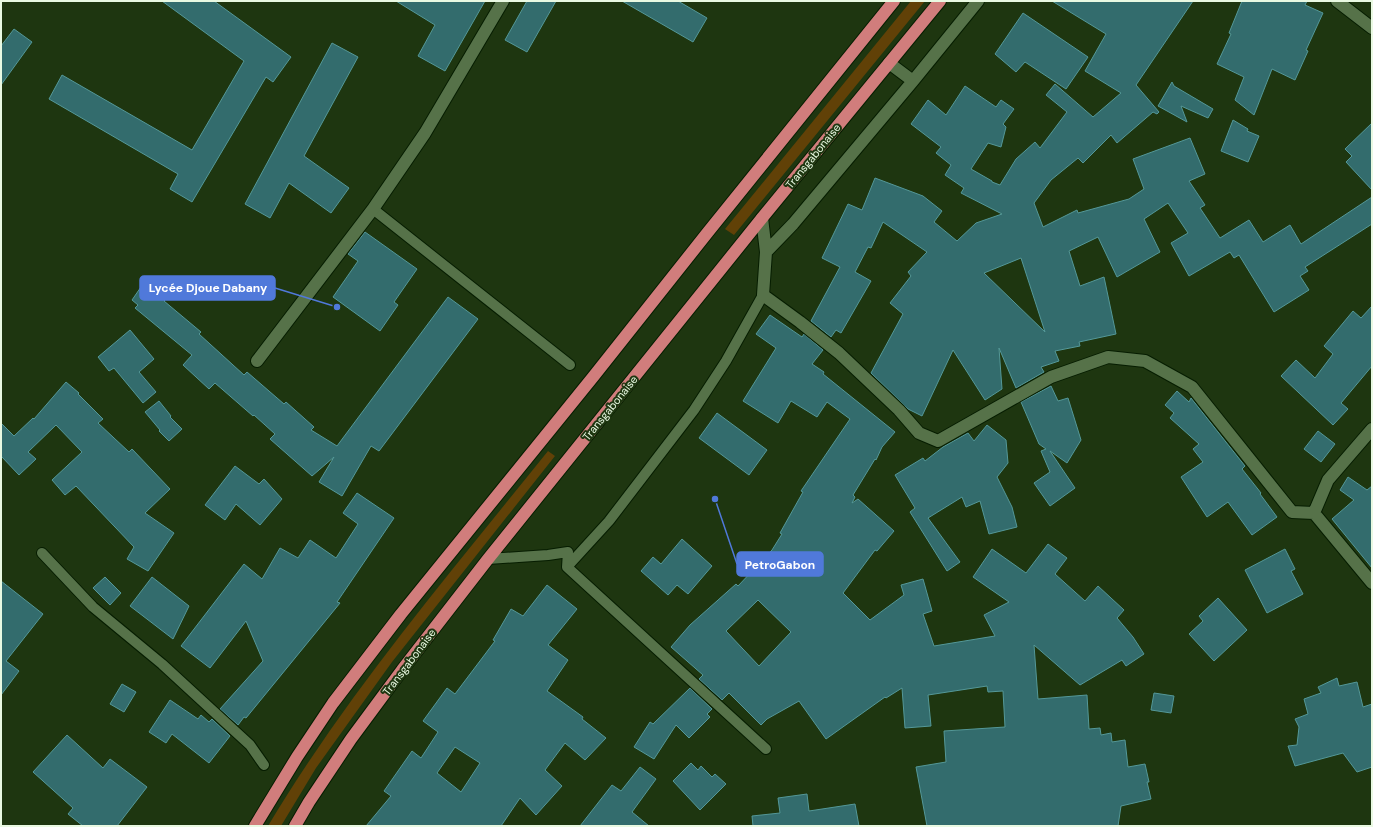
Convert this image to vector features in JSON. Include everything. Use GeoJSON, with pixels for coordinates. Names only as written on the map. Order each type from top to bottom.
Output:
{"type":"FeatureCollection","features":[{"type":"Feature","properties":{"kind":"highway"},"geometry":{"type":"LineString","coordinates":[[255,826],[297,757],[333,703],[397,620],[894,1]]}},
{"type":"Feature","properties":{"kind":"highway","name":"Transgabonaise"},"geometry":{"type":"LineString","coordinates":[[295,826],[309,802],[351,739],[402,670],[488,559],[762,218],[940,1]]}},
{"type":"Feature","properties":{"kind":"street"},"geometry":{"type":"LineString","coordinates":[[257,361],[373,208],[425,133],[503,1]]}},
{"type":"Feature","properties":{"kind":"street"},"geometry":{"type":"LineString","coordinates":[[766,252],[793,224],[978,1]]}},
{"type":"Feature","properties":{"kind":"street"},"geometry":{"type":"LineString","coordinates":[[1338,1],[1372,28]]}},
{"type":"Feature","properties":{"kind":"street"},"geometry":{"type":"LineString","coordinates":[[889,63],[913,81]]}},
{"type":"Feature","properties":{"kind":"street"},"geometry":{"type":"LineString","coordinates":[[762,218],[766,252],[763,295],[840,354],[899,410],[919,433],[938,441],[1051,377],[1108,357],[1145,361],[1192,387],[1292,512],[1314,513],[1372,583]]}},
{"type":"Feature","properties":{"kind":"street"},"geometry":{"type":"LineString","coordinates":[[1314,513],[1328,480],[1372,429]]}},
{"type":"Feature","properties":{"kind":"lane"},"geometry":{"type":"LineString","coordinates":[[373,208],[570,365]]}},
{"type":"Feature","properties":{"kind":"lane"},"geometry":{"type":"LineString","coordinates":[[567,567],[608,521],[694,410],[726,361],[763,295]]}},
{"type":"Feature","properties":{"kind":"lane"},"geometry":{"type":"LineString","coordinates":[[488,559],[548,555],[568,552],[567,567]]}},
{"type":"Feature","properties":{"kind":"lane"},"geometry":{"type":"LineString","coordinates":[[42,553],[93,607],[162,664],[250,745],[264,765]]}},
{"type":"Feature","properties":{"kind":"lane"},"geometry":{"type":"LineString","coordinates":[[567,567],[766,749]]}},
{"type":"Feature","properties":{"kind":"shaded area"},"geometry":{"type":"Polygon","coordinates":[[[911,1],[925,1],[734,235],[725,229],[911,1]]]}},
{"type":"Feature","properties":{"kind":"shaded area"},"geometry":{"type":"Polygon","coordinates":[[[548,451],[555,456],[392,662],[316,768],[281,826],[268,826],[299,776],[366,680],[438,587],[548,451]]]}},
{"type":"Feature","properties":{"kind":"building"},"geometry":{"type":"Polygon","coordinates":[[[162,1],[214,1],[291,57],[273,82],[266,77],[192,202],[170,189],[178,174],[49,99],[62,75],[192,150],[244,61],[162,1]]]}},
{"type":"Feature","properties":{"kind":"building"},"geometry":{"type":"Polygon","coordinates":[[[396,1],[485,1],[445,71],[418,56],[435,25],[396,1]]]}},
{"type":"Feature","properties":{"kind":"building"},"geometry":{"type":"Polygon","coordinates":[[[527,1],[556,1],[527,52],[505,40],[527,1]]]}},
{"type":"Feature","properties":{"kind":"building"},"geometry":{"type":"Polygon","coordinates":[[[622,1],[678,1],[707,18],[693,42],[622,1]]]}},
{"type":"Feature","properties":{"kind":"building"},"geometry":{"type":"Polygon","coordinates":[[[1052,1],[1193,1],[1136,85],[1159,112],[1157,114],[1153,112],[1117,143],[1111,135],[1083,163],[1078,158],[1051,180],[1034,203],[1043,227],[1077,210],[1078,213],[1129,199],[1144,189],[1133,159],[1190,138],[1205,174],[1189,181],[1205,205],[1200,208],[1220,238],[1249,220],[1263,242],[1290,225],[1301,244],[1372,197],[1372,224],[1305,267],[1308,271],[1300,276],[1309,290],[1274,312],[1239,255],[1234,258],[1230,252],[1189,276],[1171,243],[1188,233],[1168,203],[1144,219],[1160,252],[1117,277],[1098,237],[1069,251],[1080,286],[1104,277],[1116,334],[1079,342],[1080,346],[1055,351],[1059,361],[1041,367],[1044,372],[1016,388],[999,348],[1002,389],[985,400],[953,350],[922,416],[908,409],[871,373],[903,314],[890,303],[911,276],[908,272],[927,252],[883,222],[871,248],[868,247],[855,272],[871,281],[841,333],[836,330],[831,337],[811,321],[840,267],[822,258],[848,204],[862,210],[875,178],[923,196],[942,211],[934,222],[957,241],[976,223],[1002,214],[961,193],[964,188],[945,175],[951,165],[936,153],[941,147],[911,124],[928,100],[946,115],[965,86],[996,107],[1001,100],[1014,109],[1003,124],[1006,127],[1001,147],[988,143],[971,169],[992,182],[1000,185],[1016,159],[1035,142],[1040,148],[1067,112],[1046,95],[1055,84],[1093,117],[1121,93],[1085,71],[1106,34],[1052,1]],[[1021,258],[984,273],[1045,332],[1021,258]]]}},
{"type":"Feature","properties":{"kind":"building"},"geometry":{"type":"Polygon","coordinates":[[[1242,1],[1307,1],[1305,5],[1323,13],[1306,50],[1308,51],[1295,80],[1272,69],[1254,115],[1235,100],[1244,77],[1217,64],[1231,34],[1229,33],[1242,1]]]}},
{"type":"Feature","properties":{"kind":"building"},"geometry":{"type":"Polygon","coordinates":[[[1023,13],[1088,57],[1066,89],[1025,62],[1016,72],[995,54],[1023,13]]]}},
{"type":"Feature","properties":{"kind":"building"},"geometry":{"type":"Polygon","coordinates":[[[14,29],[32,42],[1,85],[1,46],[14,29]]]}},
{"type":"Feature","properties":{"kind":"building"},"geometry":{"type":"Polygon","coordinates":[[[332,43],[358,57],[304,156],[349,188],[331,213],[289,183],[270,218],[245,204],[332,43]]]}},
{"type":"Feature","properties":{"kind":"building"},"geometry":{"type":"Polygon","coordinates":[[[1172,82],[1174,86],[1213,109],[1208,118],[1181,106],[1187,122],[1158,106],[1172,82]]]}},
{"type":"Feature","properties":{"kind":"building"},"geometry":{"type":"Polygon","coordinates":[[[1233,120],[1248,129],[1247,131],[1259,136],[1248,162],[1221,151],[1233,120]]]}},
{"type":"Feature","properties":{"kind":"building"},"geometry":{"type":"Polygon","coordinates":[[[1372,123],[1372,190],[1346,162],[1352,156],[1345,149],[1372,123]]]}},
{"type":"Feature","properties":{"kind":"building"},"geometry":{"type":"Polygon","coordinates":[[[365,232],[417,269],[394,302],[398,305],[380,331],[333,297],[358,261],[348,254],[365,232]]]}},
{"type":"Feature","properties":{"kind":"building"},"geometry":{"type":"Polygon","coordinates":[[[143,284],[165,300],[164,301],[201,332],[199,334],[244,375],[247,372],[284,404],[286,402],[314,427],[311,430],[337,446],[448,297],[478,319],[379,451],[371,446],[342,496],[319,482],[334,457],[312,476],[270,439],[275,434],[254,415],[253,416],[215,383],[209,389],[183,365],[192,355],[135,308],[138,305],[132,300],[143,284]]]}},
{"type":"Feature","properties":{"kind":"building"},"geometry":{"type":"Polygon","coordinates":[[[1372,306],[1372,366],[1341,403],[1348,409],[1333,425],[1281,376],[1296,360],[1315,378],[1333,354],[1324,346],[1353,311],[1361,318],[1372,306]]]}},
{"type":"Feature","properties":{"kind":"building"},"geometry":{"type":"Polygon","coordinates":[[[770,315],[802,337],[804,334],[823,350],[812,364],[824,372],[823,374],[895,432],[882,447],[876,460],[875,459],[853,495],[855,497],[852,503],[858,499],[894,531],[877,551],[875,550],[843,593],[870,620],[904,595],[901,585],[923,579],[932,611],[923,614],[934,646],[995,636],[984,615],[1009,602],[973,577],[992,549],[1026,573],[1048,544],[1067,558],[1055,574],[1085,601],[1098,586],[1124,610],[1117,618],[1133,637],[1144,654],[1126,666],[1122,660],[1080,685],[1034,645],[1038,699],[1087,695],[1089,729],[1100,728],[1101,735],[1111,733],[1112,742],[1125,740],[1128,767],[1145,764],[1151,799],[1121,806],[1118,826],[927,826],[916,767],[946,762],[944,731],[1005,727],[1003,691],[988,692],[987,686],[928,695],[931,726],[905,728],[902,688],[886,698],[885,697],[826,739],[799,701],[767,719],[761,725],[729,693],[722,700],[699,679],[703,675],[671,647],[690,625],[736,584],[738,586],[772,550],[782,534],[780,533],[803,492],[801,491],[850,419],[827,402],[817,417],[791,401],[778,423],[743,401],[776,348],[756,334],[770,315]],[[758,600],[726,631],[759,666],[791,632],[758,600]]]}},
{"type":"Feature","properties":{"kind":"building"},"geometry":{"type":"Polygon","coordinates":[[[130,330],[154,359],[139,372],[156,392],[143,403],[114,368],[109,371],[98,357],[130,330]]]}},
{"type":"Feature","properties":{"kind":"building"},"geometry":{"type":"Polygon","coordinates":[[[66,382],[79,393],[78,394],[103,419],[98,423],[129,452],[132,449],[170,489],[145,513],[174,533],[148,571],[127,559],[134,547],[76,486],[65,495],[52,480],[82,452],[56,425],[28,452],[36,459],[19,475],[1,456],[1,423],[14,436],[33,418],[34,419],[66,382]]]}},
{"type":"Feature","properties":{"kind":"building"},"geometry":{"type":"Polygon","coordinates":[[[1051,386],[1058,401],[1068,398],[1081,440],[1067,463],[1050,451],[1075,488],[1050,506],[1034,483],[1050,472],[1041,451],[1046,449],[1039,444],[1021,402],[1051,386]]]}},
{"type":"Feature","properties":{"kind":"building"},"geometry":{"type":"Polygon","coordinates":[[[1177,391],[1189,402],[1191,398],[1245,466],[1242,469],[1261,493],[1260,494],[1277,517],[1252,535],[1228,502],[1207,517],[1181,477],[1203,462],[1193,449],[1199,444],[1170,418],[1174,413],[1165,405],[1177,391]]]}},
{"type":"Feature","properties":{"kind":"building"},"geometry":{"type":"Polygon","coordinates":[[[159,401],[171,416],[170,417],[182,429],[169,441],[159,431],[160,430],[145,412],[159,401]]]}},
{"type":"Feature","properties":{"kind":"building"},"geometry":{"type":"Polygon","coordinates":[[[717,413],[767,450],[749,475],[699,438],[717,413]]]}},
{"type":"Feature","properties":{"kind":"building"},"geometry":{"type":"Polygon","coordinates":[[[987,425],[1006,440],[1008,463],[997,477],[1012,507],[1017,527],[989,534],[980,501],[966,507],[962,497],[928,518],[960,562],[947,571],[910,512],[915,508],[895,475],[923,458],[925,461],[943,447],[968,433],[974,441],[987,425]]]}},
{"type":"Feature","properties":{"kind":"building"},"geometry":{"type":"Polygon","coordinates":[[[1318,431],[1335,444],[1321,462],[1304,449],[1318,431]]]}},
{"type":"Feature","properties":{"kind":"building"},"geometry":{"type":"Polygon","coordinates":[[[235,466],[259,484],[264,479],[282,499],[260,525],[236,504],[225,520],[205,505],[235,466]]]}},
{"type":"Feature","properties":{"kind":"building"},"geometry":{"type":"Polygon","coordinates":[[[1348,477],[1367,490],[1372,486],[1372,568],[1332,519],[1354,500],[1340,490],[1348,477]]]}},
{"type":"Feature","properties":{"kind":"building"},"geometry":{"type":"Polygon","coordinates":[[[357,493],[394,518],[337,602],[340,603],[246,718],[244,717],[238,725],[220,709],[263,661],[246,621],[210,668],[181,646],[244,564],[262,579],[280,548],[298,558],[310,540],[336,558],[358,524],[343,513],[357,493]]]}},
{"type":"Feature","properties":{"kind":"building"},"geometry":{"type":"Polygon","coordinates":[[[682,539],[712,566],[688,594],[677,585],[668,595],[641,571],[653,557],[661,564],[682,539]]]}},
{"type":"Feature","properties":{"kind":"building"},"geometry":{"type":"Polygon","coordinates":[[[1285,549],[1295,569],[1291,571],[1303,594],[1267,613],[1245,570],[1285,549]]]}},
{"type":"Feature","properties":{"kind":"building"},"geometry":{"type":"Polygon","coordinates":[[[105,577],[121,593],[110,605],[93,588],[105,577]]]}},
{"type":"Feature","properties":{"kind":"building"},"geometry":{"type":"Polygon","coordinates":[[[152,577],[189,606],[173,639],[130,606],[152,577]]]}},
{"type":"Feature","properties":{"kind":"building"},"geometry":{"type":"Polygon","coordinates":[[[1,581],[43,614],[6,661],[19,671],[1,695],[1,581]]]}},
{"type":"Feature","properties":{"kind":"building"},"geometry":{"type":"Polygon","coordinates":[[[547,585],[577,609],[548,645],[568,660],[547,691],[583,717],[582,719],[606,738],[585,760],[565,743],[545,770],[562,786],[536,815],[520,798],[501,826],[366,826],[391,796],[384,791],[412,751],[421,758],[438,732],[423,721],[447,688],[455,694],[495,641],[493,640],[511,609],[523,616],[547,585]],[[455,747],[437,773],[461,792],[480,763],[455,747]]]}},
{"type":"Feature","properties":{"kind":"building"},"geometry":{"type":"Polygon","coordinates":[[[1218,598],[1247,630],[1214,661],[1189,634],[1203,621],[1199,616],[1218,598]]]}},
{"type":"Feature","properties":{"kind":"building"},"geometry":{"type":"Polygon","coordinates":[[[1337,678],[1339,686],[1357,682],[1363,707],[1372,704],[1372,767],[1357,772],[1343,753],[1295,766],[1288,746],[1297,745],[1299,727],[1295,719],[1308,714],[1304,699],[1321,693],[1318,687],[1337,678]]]}},
{"type":"Feature","properties":{"kind":"building"},"geometry":{"type":"Polygon","coordinates":[[[122,684],[136,692],[124,712],[110,704],[122,684]]]}},
{"type":"Feature","properties":{"kind":"building"},"geometry":{"type":"Polygon","coordinates":[[[690,688],[712,709],[707,714],[710,717],[689,738],[676,725],[654,759],[634,747],[650,722],[653,724],[690,688]]]}},
{"type":"Feature","properties":{"kind":"building"},"geometry":{"type":"Polygon","coordinates":[[[1154,693],[1174,696],[1171,713],[1151,710],[1154,693]]]}},
{"type":"Feature","properties":{"kind":"building"},"geometry":{"type":"Polygon","coordinates":[[[170,700],[198,719],[201,715],[209,722],[212,719],[230,736],[209,763],[172,734],[166,743],[149,732],[170,700]]]}},
{"type":"Feature","properties":{"kind":"building"},"geometry":{"type":"Polygon","coordinates":[[[67,735],[103,768],[110,759],[147,787],[117,826],[83,826],[68,814],[73,808],[33,772],[67,735]]]}},
{"type":"Feature","properties":{"kind":"building"},"geometry":{"type":"Polygon","coordinates":[[[691,763],[698,770],[701,766],[712,777],[715,774],[726,784],[700,810],[673,781],[691,763]]]}},
{"type":"Feature","properties":{"kind":"building"},"geometry":{"type":"Polygon","coordinates":[[[640,767],[656,779],[632,812],[649,826],[580,826],[612,785],[621,791],[640,767]]]}},
{"type":"Feature","properties":{"kind":"building"},"geometry":{"type":"Polygon","coordinates":[[[807,794],[809,811],[855,804],[859,826],[753,826],[752,816],[780,813],[778,798],[807,794]]]}},
{"type":"Feature","properties":{"kind":"place","name":"Lycée Djoue Dabany"},"geometry":{"type":"Point","coordinates":[337,307]}},
{"type":"Feature","properties":{"kind":"place","name":"PetroGabon"},"geometry":{"type":"Point","coordinates":[715,499]}}]}
